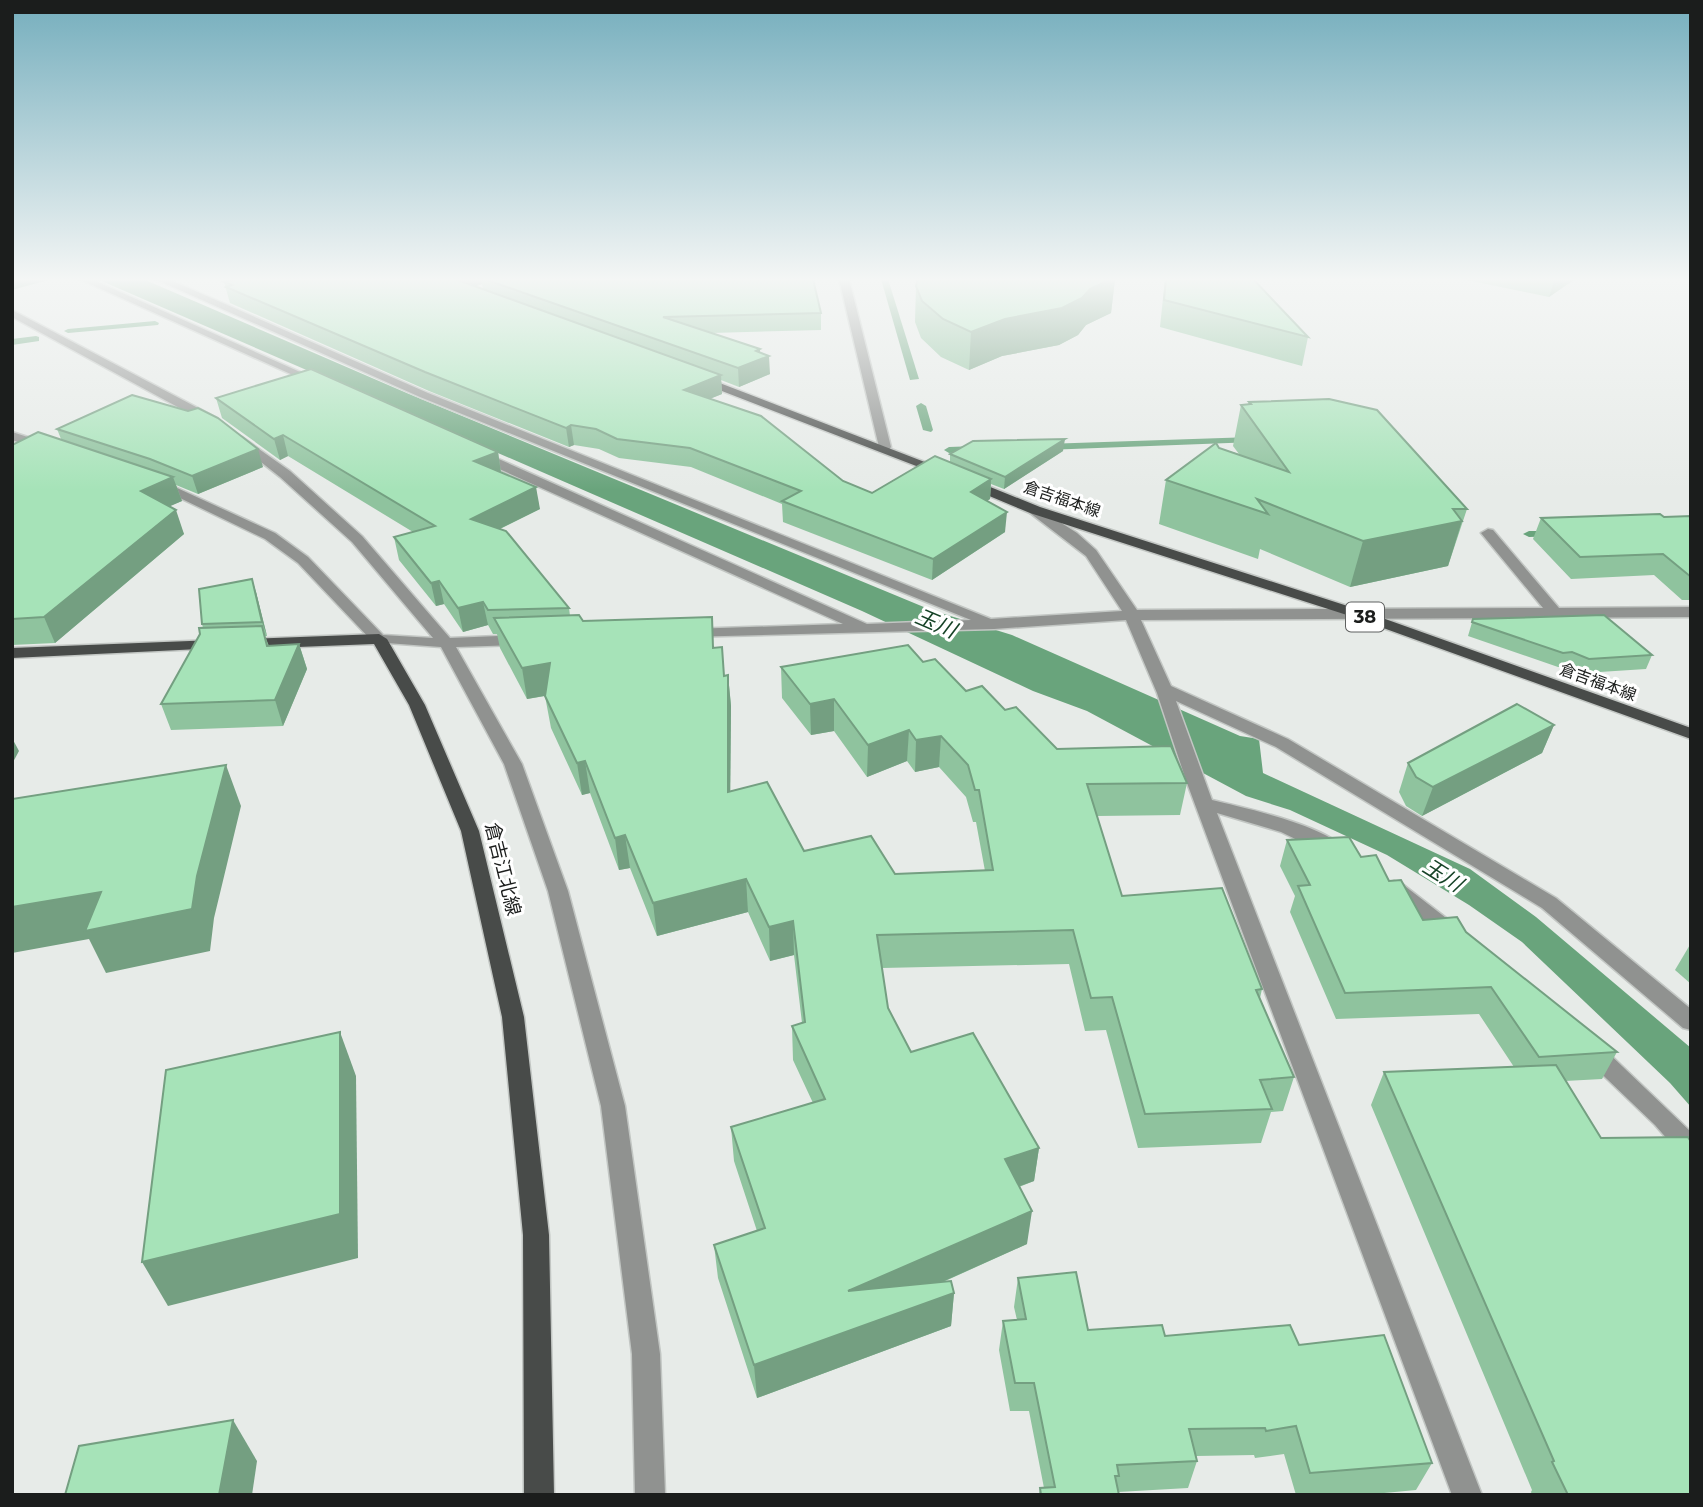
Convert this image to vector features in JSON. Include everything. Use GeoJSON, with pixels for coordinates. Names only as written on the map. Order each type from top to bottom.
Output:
{"type":"FeatureCollection","features":[{"type":"Feature","properties":{"kind":"main road","name":"倉吉福本線"},"geometry":{"type":"LineString","coordinates":[[689,375],[885,447],[1035,510],[1355,613],[1691,734]]}},
{"type":"Feature","properties":{"kind":"main road"},"geometry":{"type":"LineString","coordinates":[[12,653],[379,639]]}},
{"type":"Feature","properties":{"kind":"main road","name":"倉吉江北線"},"geometry":{"type":"LineString","coordinates":[[379,639],[417,705],[470,831],[513,1017],[536,1235],[539,1495]]}},
{"type":"Feature","properties":{"kind":"street"},"geometry":{"type":"LineString","coordinates":[[79,349],[229,431],[285,474],[358,539],[446,643],[513,764],[558,891],[612,1106],[646,1354],[650,1495]]}},
{"type":"Feature","properties":{"kind":"street"},"geometry":{"type":"LineString","coordinates":[[244,349],[334,389]]}},
{"type":"Feature","properties":{"kind":"street"},"geometry":{"type":"LineString","coordinates":[[320,349],[436,400],[990,624]]}},
{"type":"Feature","properties":{"kind":"street"},"geometry":{"type":"LineString","coordinates":[[861,349],[885,447]]}},
{"type":"Feature","properties":{"kind":"street"},"geometry":{"type":"LineString","coordinates":[[12,436],[62,453]]}},
{"type":"Feature","properties":{"kind":"street"},"geometry":{"type":"LineString","coordinates":[[460,446],[865,628]]}},
{"type":"Feature","properties":{"kind":"street"},"geometry":{"type":"LineString","coordinates":[[150,482],[229,515],[270,536],[303,560],[379,639],[446,643],[545,640]]}},
{"type":"Feature","properties":{"kind":"street"},"geometry":{"type":"LineString","coordinates":[[1035,510],[1090,552],[1132,615],[1164,693],[1467,1495]]}},
{"type":"Feature","properties":{"kind":"street"},"geometry":{"type":"LineString","coordinates":[[1488,533],[1556,614]]}},
{"type":"Feature","properties":{"kind":"street"},"geometry":{"type":"LineString","coordinates":[[670,635],[990,624],[1132,615],[1691,612]]}},
{"type":"Feature","properties":{"kind":"street"},"geometry":{"type":"LineString","coordinates":[[1164,693],[1282,743],[1549,903],[1691,1022]]}},
{"type":"Feature","properties":{"kind":"street"},"geometry":{"type":"LineString","coordinates":[[1200,794],[1312,835],[1354,862]]}},
{"type":"Feature","properties":{"kind":"street"},"geometry":{"type":"LineString","coordinates":[[1376,876],[1470,947]]}},
{"type":"Feature","properties":{"kind":"street"},"geometry":{"type":"LineString","coordinates":[[1573,1033],[1663,1118],[1691,1149]]}},
{"type":"Feature","properties":{"kind":"water","name":"玉川"},"geometry":{"type":"Polygon","coordinates":[[[259,349],[306,349],[931,610],[1012,635],[1240,736],[1259,739],[1263,773],[1470,869],[1536,917],[1691,1048],[1691,1107],[1670,1083],[1522,942],[1469,905],[1387,855],[1290,810],[1246,796],[1087,711],[1033,691],[862,611],[259,349]]]}},
{"type":"Feature","properties":{"kind":"water"},"geometry":{"type":"Polygon","coordinates":[[[901,349],[910,349],[919,379],[910,380],[901,349]]]}},
{"type":"Feature","properties":{"kind":"building"},"geometry":{"type":"Polygon","coordinates":[[[372,349],[650,349],[721,375],[684,390],[761,416],[843,481],[872,493],[935,456],[991,479],[971,492],[1007,512],[933,559],[782,501],[801,491],[690,448],[617,439],[596,429],[571,425],[566,428],[372,349]]]}},
{"type":"Feature","properties":{"kind":"building"},"geometry":{"type":"Polygon","coordinates":[[[685,349],[759,349],[756,351],[769,356],[738,368],[685,349]]]}},
{"type":"Feature","properties":{"kind":"building"},"geometry":{"type":"Polygon","coordinates":[[[311,369],[498,452],[474,461],[536,487],[471,519],[506,531],[569,608],[488,610],[483,602],[458,608],[439,581],[431,583],[394,537],[435,526],[283,435],[274,439],[216,398],[311,369]]]}},
{"type":"Feature","properties":{"kind":"building"},"geometry":{"type":"Polygon","coordinates":[[[132,395],[188,411],[198,408],[218,418],[258,449],[192,476],[150,459],[57,429],[132,395]]]}},
{"type":"Feature","properties":{"kind":"building"},"geometry":{"type":"Polygon","coordinates":[[[1329,399],[1377,410],[1467,509],[1453,509],[1462,521],[1363,541],[1257,499],[1268,514],[1166,480],[1216,443],[1219,448],[1289,472],[1241,405],[1251,404],[1249,402],[1329,399]]]}},
{"type":"Feature","properties":{"kind":"building"},"geometry":{"type":"Polygon","coordinates":[[[38,432],[173,477],[141,491],[176,510],[44,617],[12,619],[12,445],[38,432]]]}},
{"type":"Feature","properties":{"kind":"building"},"geometry":{"type":"Polygon","coordinates":[[[1065,439],[1005,477],[950,454],[973,441],[1065,439]]]}},
{"type":"Feature","properties":{"kind":"building"},"geometry":{"type":"Polygon","coordinates":[[[1660,514],[1664,517],[1691,516],[1691,577],[1663,554],[1580,557],[1541,518],[1660,514]]]}},
{"type":"Feature","properties":{"kind":"building"},"geometry":{"type":"Polygon","coordinates":[[[252,579],[262,622],[202,624],[199,589],[252,579]]]}},
{"type":"Feature","properties":{"kind":"building"},"geometry":{"type":"Polygon","coordinates":[[[579,615],[583,621],[712,617],[713,648],[722,647],[724,676],[728,675],[728,792],[767,782],[804,851],[871,836],[895,874],[993,870],[979,790],[975,790],[968,765],[941,736],[916,740],[909,730],[868,745],[834,699],[810,704],[781,667],[908,645],[923,662],[935,659],[966,691],[982,686],[1005,710],[1016,707],[1057,749],[1171,746],[1187,783],[1087,784],[1122,896],[1222,888],[1262,989],[1256,990],[1294,1077],[1260,1080],[1272,1109],[1145,1114],[1112,997],[1091,998],[1073,930],[877,935],[888,1008],[911,1052],[973,1033],[1039,1148],[1005,1159],[1032,1211],[848,1291],[951,1281],[954,1293],[754,1365],[714,1245],[765,1228],[731,1127],[825,1099],[792,1026],[805,1022],[793,921],[769,927],[746,879],[653,903],[625,835],[615,838],[585,761],[577,763],[545,696],[550,663],[522,668],[494,618],[579,615]]]}},
{"type":"Feature","properties":{"kind":"building"},"geometry":{"type":"Polygon","coordinates":[[[1604,615],[1652,655],[1589,659],[1572,652],[1563,653],[1472,622],[1473,619],[1604,615]]]}},
{"type":"Feature","properties":{"kind":"building"},"geometry":{"type":"Polygon","coordinates":[[[262,626],[267,646],[299,644],[275,700],[161,704],[200,634],[199,628],[262,626]]]}},
{"type":"Feature","properties":{"kind":"building"},"geometry":{"type":"Polygon","coordinates":[[[1517,704],[1554,725],[1433,787],[1416,777],[1408,763],[1517,704]]]}},
{"type":"Feature","properties":{"kind":"building"},"geometry":{"type":"Polygon","coordinates":[[[226,765],[197,876],[192,909],[85,931],[101,892],[12,907],[12,799],[226,765]]]}},
{"type":"Feature","properties":{"kind":"building"},"geometry":{"type":"Polygon","coordinates":[[[1349,837],[1361,857],[1376,855],[1389,881],[1401,880],[1423,920],[1457,917],[1466,932],[1617,1052],[1539,1057],[1491,987],[1345,993],[1298,886],[1310,885],[1287,840],[1349,837]]]}},
{"type":"Feature","properties":{"kind":"building"},"geometry":{"type":"Polygon","coordinates":[[[340,1032],[340,1214],[142,1262],[166,1070],[340,1032]]]}},
{"type":"Feature","properties":{"kind":"building"},"geometry":{"type":"Polygon","coordinates":[[[1556,1065],[1601,1138],[1688,1137],[1691,1142],[1691,1495],[1568,1495],[1384,1072],[1556,1065]]]}},
{"type":"Feature","properties":{"kind":"building"},"geometry":{"type":"Polygon","coordinates":[[[1076,1272],[1088,1330],[1162,1325],[1165,1336],[1290,1325],[1299,1345],[1384,1335],[1432,1463],[1310,1473],[1296,1426],[1266,1431],[1265,1428],[1189,1429],[1197,1461],[1117,1465],[1119,1476],[1115,1476],[1119,1495],[1041,1495],[1040,1488],[1055,1487],[1034,1383],[1015,1383],[1003,1321],[1026,1319],[1018,1278],[1076,1272]]]}},
{"type":"Feature","properties":{"kind":"building"},"geometry":{"type":"Polygon","coordinates":[[[233,1420],[219,1495],[65,1495],[79,1446],[233,1420]]]}},
{"type":"Feature","properties":{"kind":"waterway"},"geometry":{"type":"LineString","coordinates":[[921,406],[928,430]]}},
{"type":"Feature","properties":{"kind":"waterway"},"geometry":{"type":"LineString","coordinates":[[1045,447],[1252,440]]}},
{"type":"Feature","properties":{"kind":"waterway"},"geometry":{"type":"LineString","coordinates":[[949,450],[976,449]]}},
{"type":"Feature","properties":{"kind":"waterway"},"geometry":{"type":"LineString","coordinates":[[1529,534],[1553,534]]}}]}
